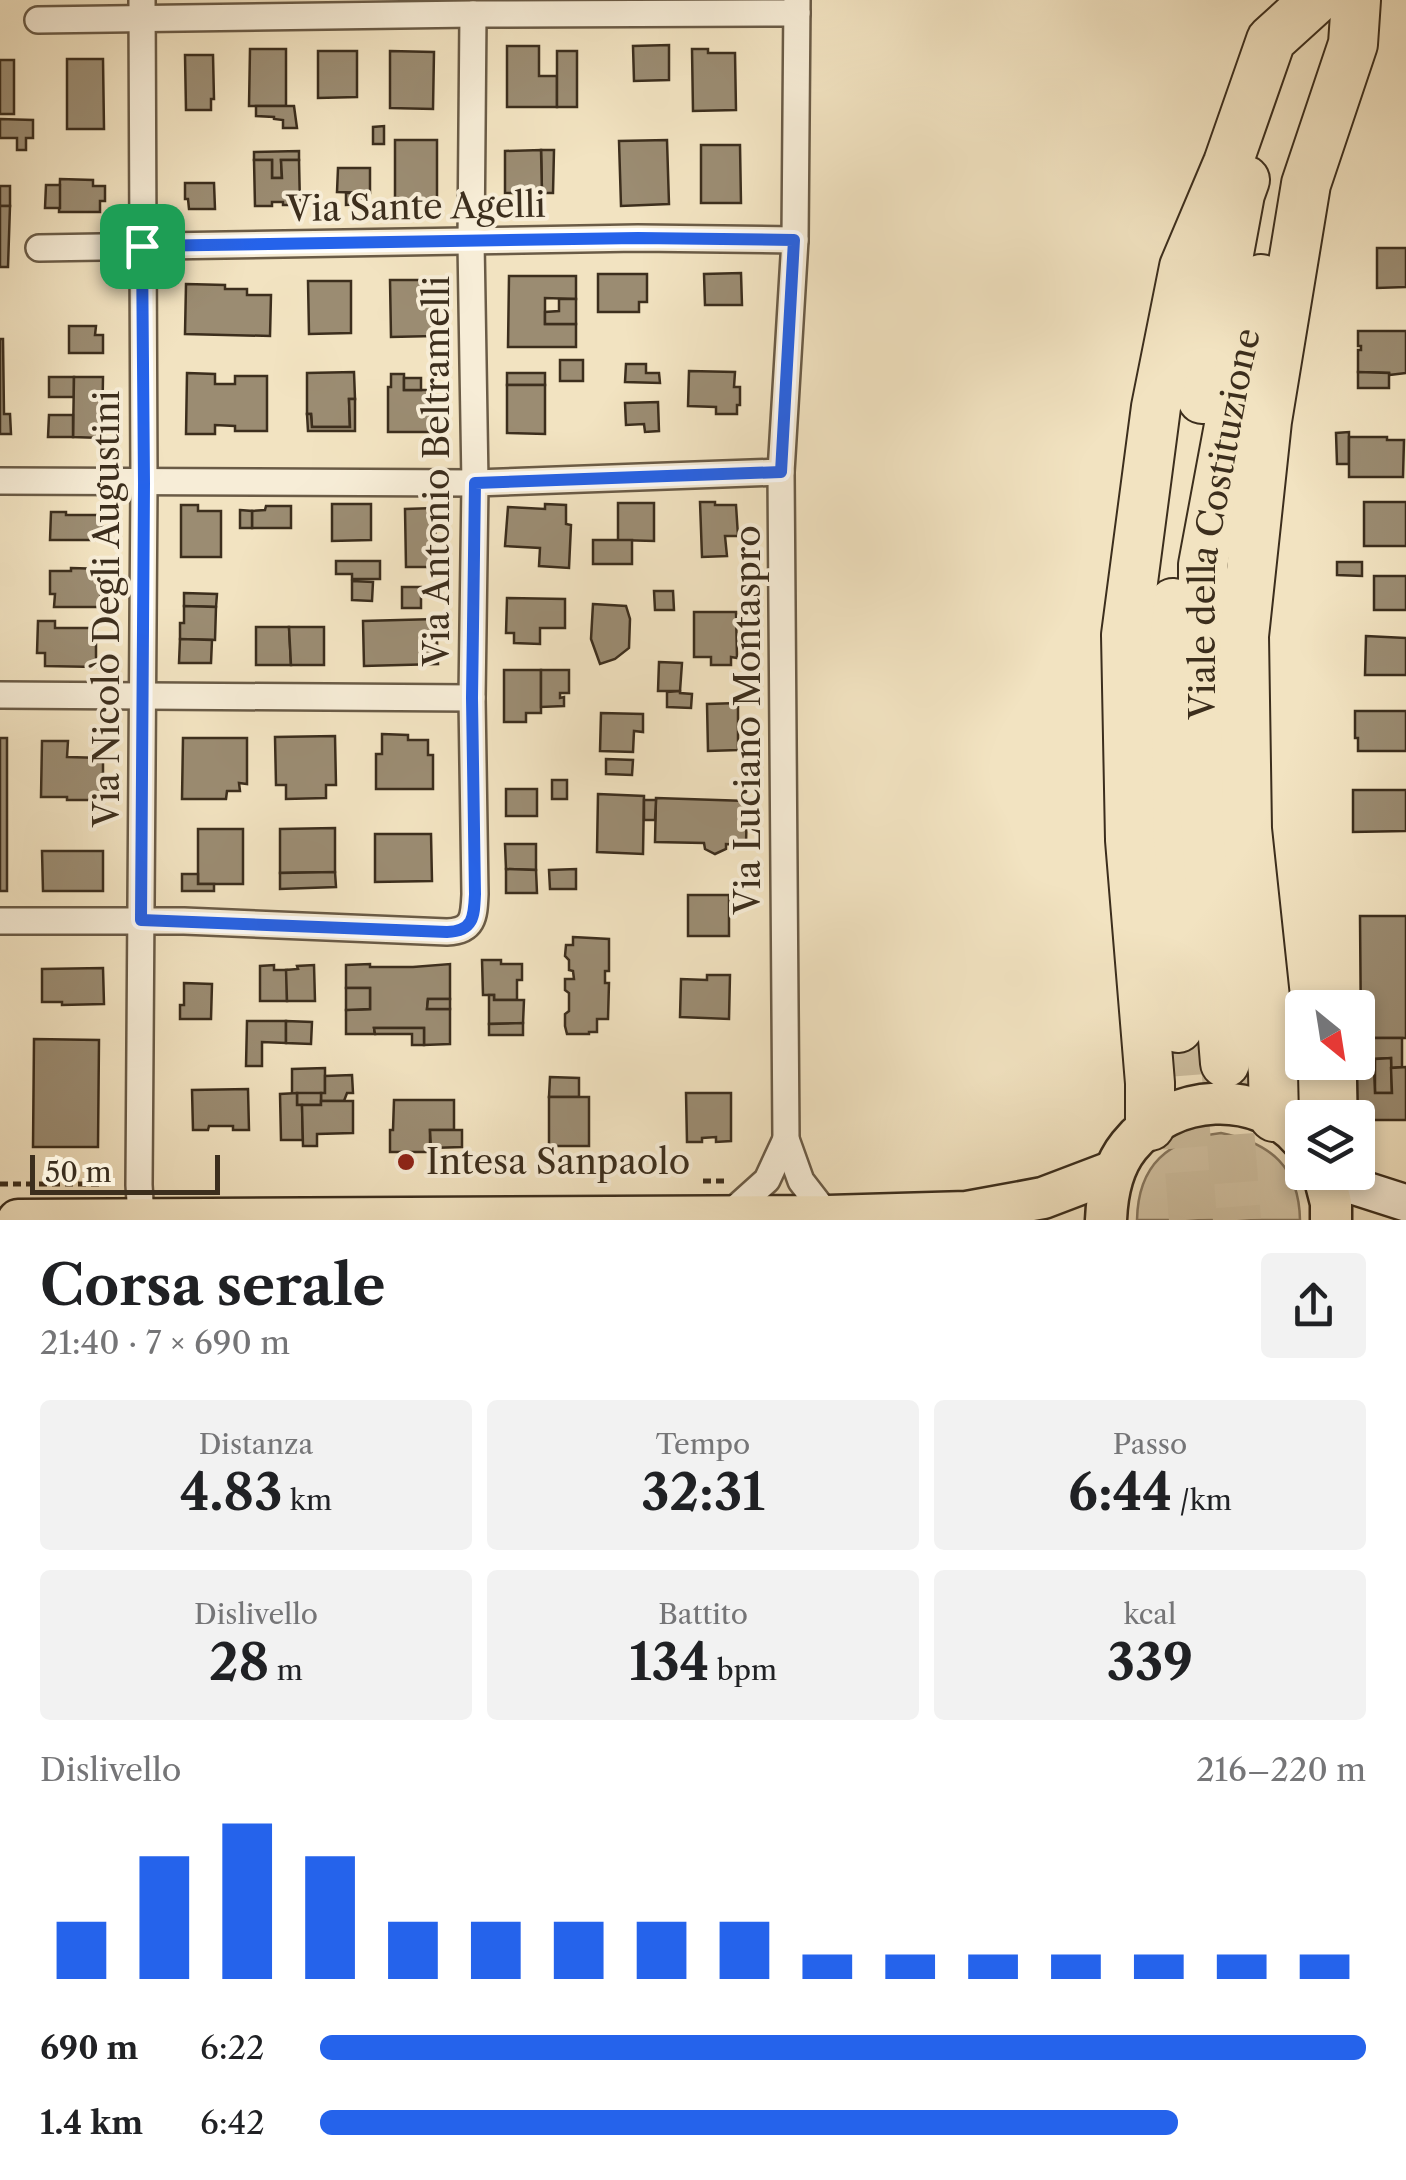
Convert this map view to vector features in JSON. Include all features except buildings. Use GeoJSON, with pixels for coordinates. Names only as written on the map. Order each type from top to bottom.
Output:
{"type":"FeatureCollection","features":[{"type":"Feature","properties":{"kind":"highway","name":"Viale della Costituzione"},"geometry":{"type":"LineString","coordinates":[[1178,1028],[1165,752],[1178,528],[1240,194],[1315,0]]}},
{"type":"Feature","properties":{"kind":"highway"},"geometry":{"type":"LineString","coordinates":[[1150,1126],[1130,840],[1126,635],[1156,407],[1184,267],[1228,164],[1271,40],[1315,0]]}},
{"type":"Feature","properties":{"kind":"highway","name":"Viale della Costituzione"},"geometry":{"type":"LineString","coordinates":[[1225,1063],[1202,794],[1203,564],[1242,361],[1290,162],[1353,0]]}},
{"type":"Feature","properties":{"kind":"highway"},"geometry":{"type":"LineString","coordinates":[[1285,1117],[1274,1073],[1247,830],[1244,636],[1267,421],[1306,184],[1353,44],[1353,0]]}},
{"type":"Feature","properties":{"kind":"main road"},"geometry":{"type":"LineString","coordinates":[[1106,1220],[1114,1171],[1129,1146],[1150,1126],[1178,1109],[1210,1102],[1244,1105],[1285,1127]]}},
{"type":"Feature","properties":{"kind":"main road"},"geometry":{"type":"LineString","coordinates":[[18,1220],[96,1220],[140,1202],[674,1218],[727,1216],[769,1205],[828,1216],[982,1216],[1114,1171]]}},
{"type":"Feature","properties":{"kind":"main road"},"geometry":{"type":"LineString","coordinates":[[1328,1190],[1331,1220]]}},
{"type":"Feature","properties":{"kind":"main road"},"geometry":{"type":"LineString","coordinates":[[1366,1190],[1406,1204]]}},
{"type":"Feature","properties":{"kind":"street"},"geometry":{"type":"LineString","coordinates":[[38,20],[142,9],[474,14],[797,6]]}},
{"type":"Feature","properties":{"kind":"street","name":"Via Luciano Montaspro"},"geometry":{"type":"LineString","coordinates":[[769,1205],[786,1139],[781,472],[794,240],[797,6]]}},
{"type":"Feature","properties":{"kind":"street","name":"Via Nicolò Degli Augustini"},"geometry":{"type":"LineString","coordinates":[[140,1202],[142,9]]}},
{"type":"Feature","properties":{"kind":"street","name":"Via Antonio Beltramelli"},"geometry":{"type":"LineString","coordinates":[[141,920],[447,932],[468,926],[474,912],[474,14]]}},
{"type":"Feature","properties":{"kind":"street","name":"Via Sante Agelli"},"geometry":{"type":"LineString","coordinates":[[39,248],[638,238],[794,240]]}},
{"type":"Feature","properties":{"kind":"street"},"geometry":{"type":"LineString","coordinates":[[0,481],[475,483],[781,472]]}},
{"type":"Feature","properties":{"kind":"street"},"geometry":{"type":"LineString","coordinates":[[0,695],[472,698]]}},
{"type":"Feature","properties":{"kind":"street"},"geometry":{"type":"LineString","coordinates":[[0,921],[141,920]]}},
{"type":"Feature","properties":{"kind":"street","name":"Via Luciano Montaspro"},"geometry":{"type":"LineString","coordinates":[[786,1139],[801,1180],[828,1216]]}},
{"type":"Feature","properties":{"kind":"path"},"geometry":{"type":"LineString","coordinates":[[694,1182],[769,1205]]}},
{"type":"Feature","properties":{"kind":"path"},"geometry":{"type":"LineString","coordinates":[[0,1184],[140,1202]]}},
{"type":"Feature","properties":{"kind":"shaded area"},"geometry":{"type":"Polygon","coordinates":[[[1221,1133],[1239,1137],[1279,1160],[1285,1168],[1285,1190],[1295,1190],[1300,1220],[1137,1220],[1143,1184],[1150,1170],[1171,1149],[1221,1133]]]}},
{"type":"Feature","properties":{"kind":"tunnel"},"geometry":{"type":"LineString","coordinates":[[1178,1028],[1193,1220]]}},
{"type":"Feature","properties":{"kind":"tunnel"},"geometry":{"type":"LineString","coordinates":[[1225,1063],[1237,1220]]}},
{"type":"Feature","properties":{"kind":"place","name":"Intesa Sanpaolo"},"geometry":{"type":"Point","coordinates":[406,1162]}},
{"type":"Feature","properties":{"kind":"route"},"geometry":{"type":"LineString","coordinates":[[638,238],[794,240],[781,472],[475,483],[475,894],[472,920],[462,930],[141,920],[142,246],[638,238]]}}]}
